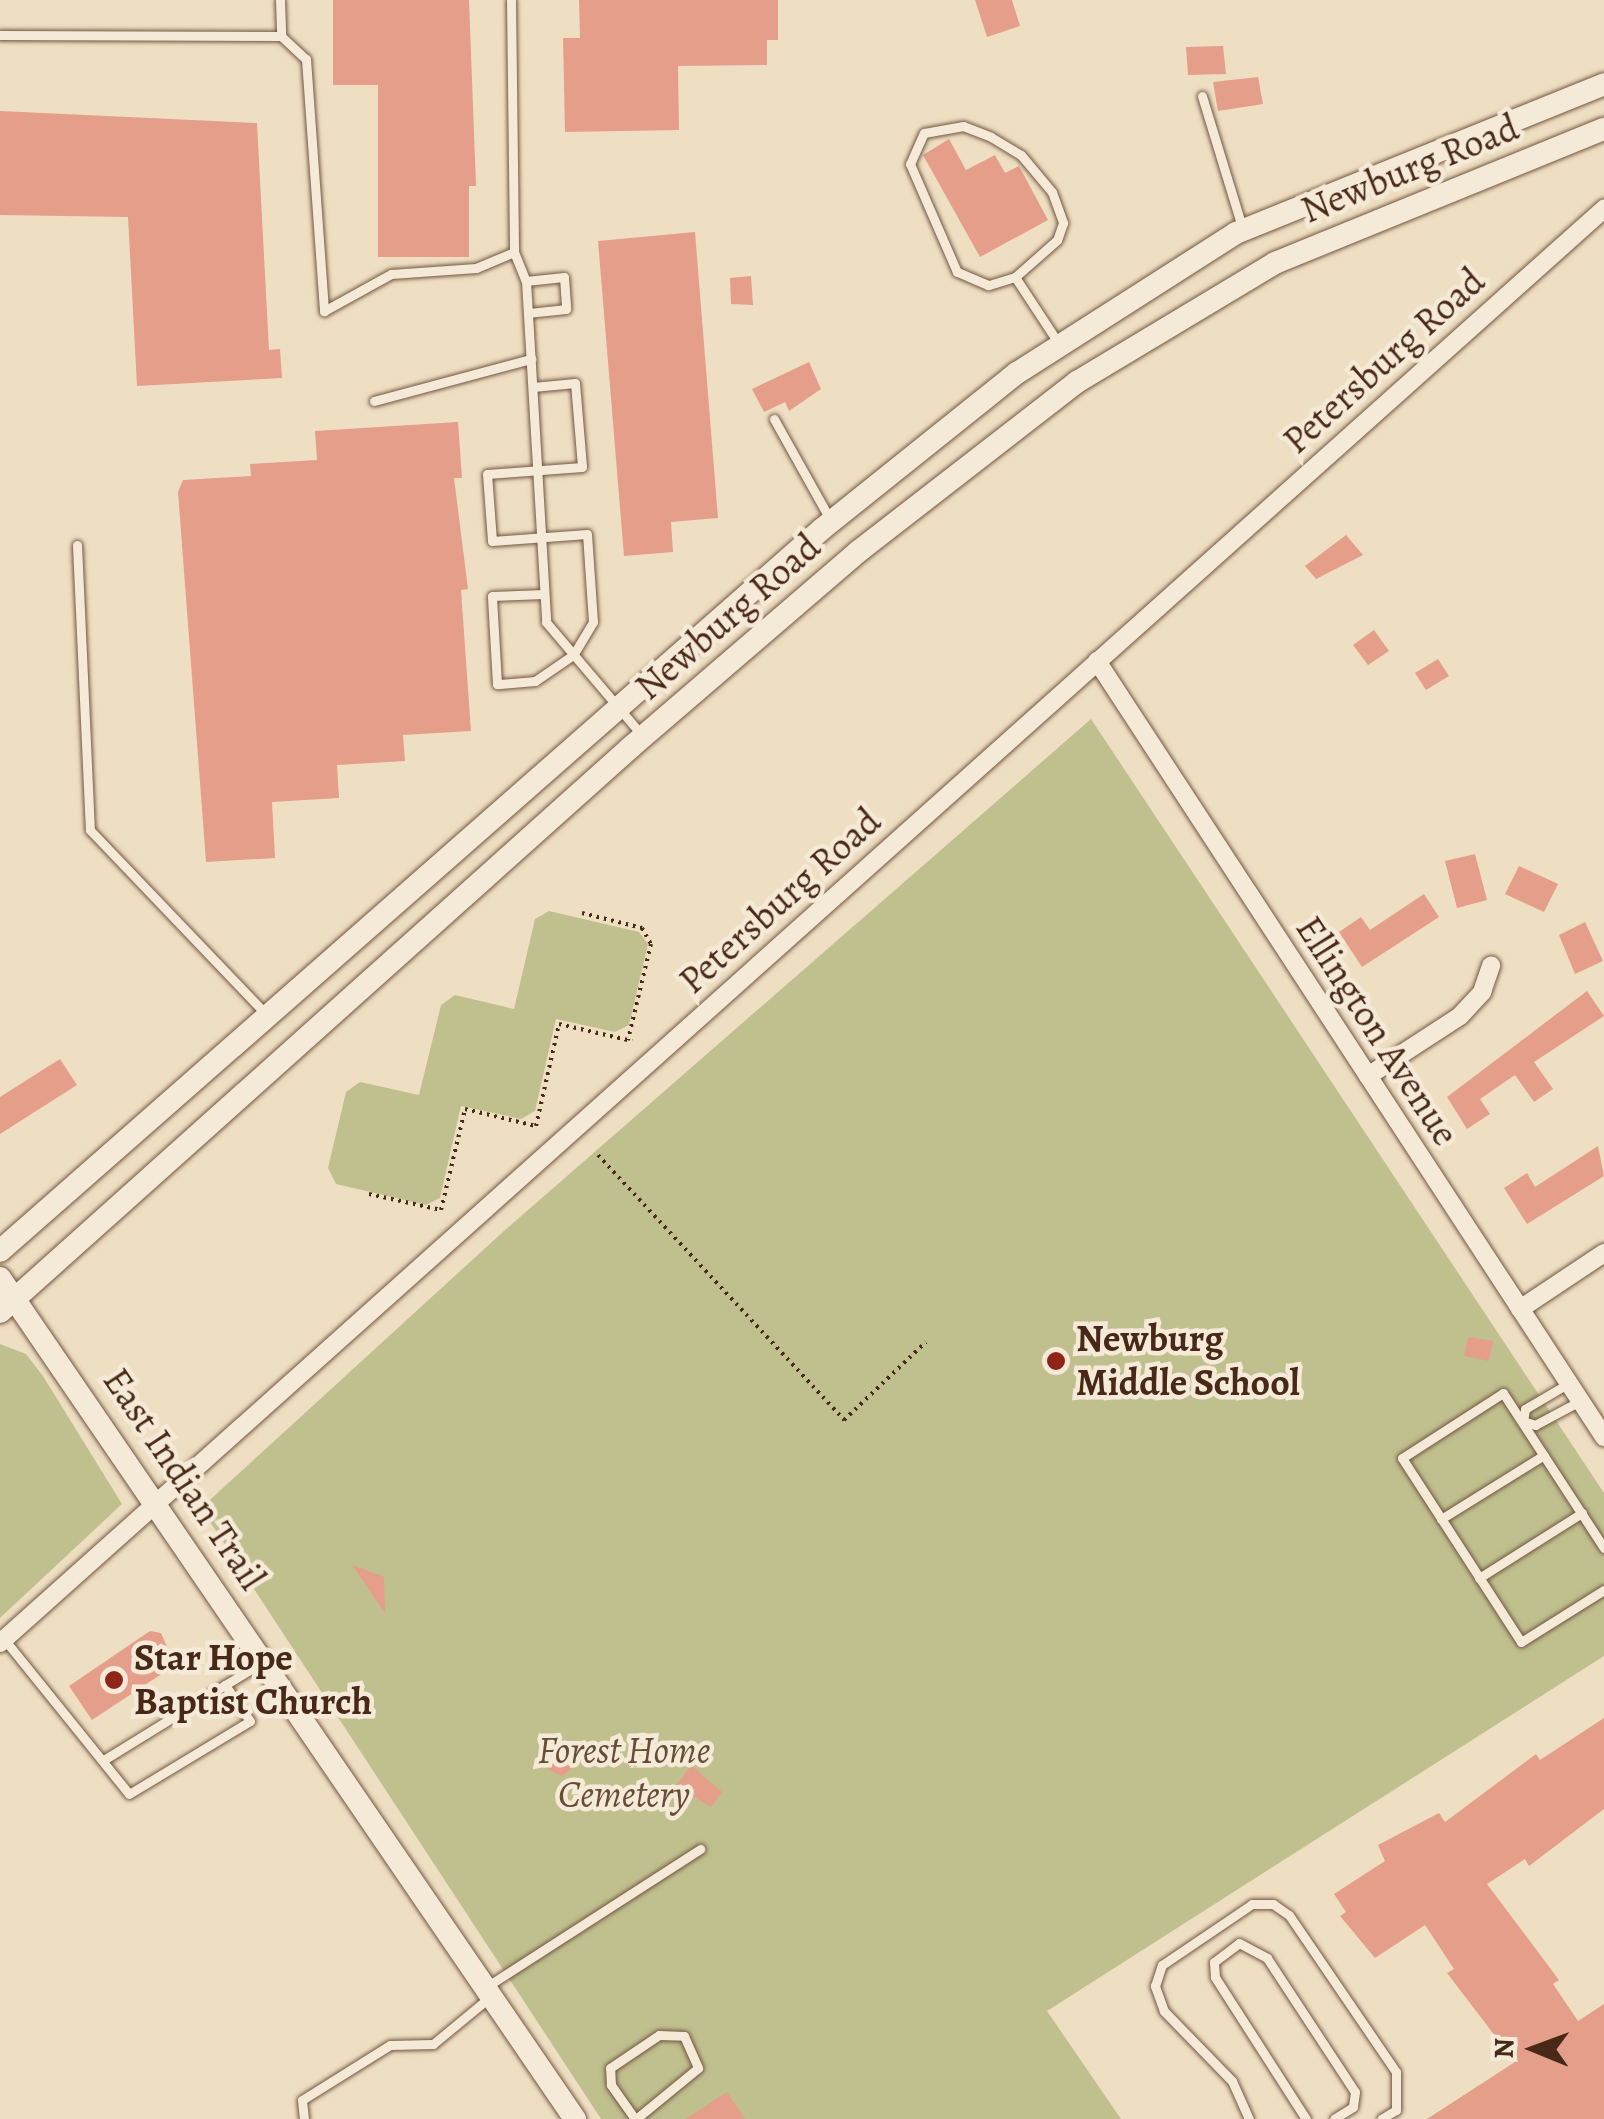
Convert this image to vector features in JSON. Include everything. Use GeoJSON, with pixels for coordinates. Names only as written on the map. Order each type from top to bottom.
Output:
{"type":"FeatureCollection","features":[{"type":"Feature","properties":{"kind":"main road","name":"Newburg Road"},"geometry":{"type":"LineString","coordinates":[[0,1251],[265,1014],[831,522],[1059,344],[1243,229],[1604,84]]}},
{"type":"Feature","properties":{"kind":"main road","name":"Newburg Road"},"geometry":{"type":"LineString","coordinates":[[7,1307],[643,736],[950,478],[1162,325],[1328,238],[1604,129]]}},
{"type":"Feature","properties":{"kind":"main road","name":"East Indian Trail"},"geometry":{"type":"LineString","coordinates":[[0,1278],[7,1307],[158,1502],[575,2119]]}},
{"type":"Feature","properties":{"kind":"street","name":"Petersburg Road"},"geometry":{"type":"LineString","coordinates":[[2,1641],[1604,208]]}},
{"type":"Feature","properties":{"kind":"street","name":"Ellington Avenue"},"geometry":{"type":"LineString","coordinates":[[1097,661],[1604,1437]]}},
{"type":"Feature","properties":{"kind":"street"},"geometry":{"type":"LineString","coordinates":[[1368,1076],[1468,1008],[1491,966]]}},
{"type":"Feature","properties":{"kind":"street"},"geometry":{"type":"LineString","coordinates":[[1520,1308],[1604,1253]]}},
{"type":"Feature","properties":{"kind":"lane"},"geometry":{"type":"LineString","coordinates":[[280,0],[281,36]]}},
{"type":"Feature","properties":{"kind":"lane"},"geometry":{"type":"LineString","coordinates":[[511,0],[514,252],[526,281],[546,622],[643,736]]}},
{"type":"Feature","properties":{"kind":"lane"},"geometry":{"type":"LineString","coordinates":[[0,35],[281,36],[306,59],[324,311],[390,274],[476,268],[514,252]]}},
{"type":"Feature","properties":{"kind":"lane"},"geometry":{"type":"LineString","coordinates":[[1202,96],[1243,229]]}},
{"type":"Feature","properties":{"kind":"lane"},"geometry":{"type":"LineString","coordinates":[[963,126],[992,137],[1021,155],[1052,192],[1064,223],[1057,240],[1015,277],[988,284],[957,272],[910,164],[924,134],[963,126]]}},
{"type":"Feature","properties":{"kind":"lane"},"geometry":{"type":"LineString","coordinates":[[526,281],[564,277],[566,310],[528,313]]}},
{"type":"Feature","properties":{"kind":"lane"},"geometry":{"type":"LineString","coordinates":[[1015,277],[1059,344]]}},
{"type":"Feature","properties":{"kind":"lane"},"geometry":{"type":"LineString","coordinates":[[374,401],[531,359]]}},
{"type":"Feature","properties":{"kind":"lane"},"geometry":{"type":"LineString","coordinates":[[532,387],[576,383],[582,467],[487,474],[492,542],[587,534],[593,622],[573,654],[536,682],[497,684],[492,596],[544,594]]}},
{"type":"Feature","properties":{"kind":"lane"},"geometry":{"type":"LineString","coordinates":[[774,419],[831,522]]}},
{"type":"Feature","properties":{"kind":"lane"},"geometry":{"type":"LineString","coordinates":[[77,545],[90,830],[265,1014]]}},
{"type":"Feature","properties":{"kind":"lane"},"geometry":{"type":"LineString","coordinates":[[1523,1421],[1525,1409],[1568,1383]]}},
{"type":"Feature","properties":{"kind":"lane"},"geometry":{"type":"LineString","coordinates":[[1604,1548],[1503,1393],[1402,1458],[1521,1642],[1604,1590]]}},
{"type":"Feature","properties":{"kind":"lane"},"geometry":{"type":"LineString","coordinates":[[1523,1421],[1536,1425],[1580,1401]]}},
{"type":"Feature","properties":{"kind":"lane"},"geometry":{"type":"LineString","coordinates":[[1442,1518],[1544,1455]]}},
{"type":"Feature","properties":{"kind":"lane"},"geometry":{"type":"LineString","coordinates":[[1480,1578],[1582,1513]]}},
{"type":"Feature","properties":{"kind":"lane"},"geometry":{"type":"LineString","coordinates":[[2,1641],[105,1759],[130,1794],[250,1721],[225,1685]]}},
{"type":"Feature","properties":{"kind":"lane"},"geometry":{"type":"LineString","coordinates":[[105,1759],[265,1660]]}},
{"type":"Feature","properties":{"kind":"lane"},"geometry":{"type":"LineString","coordinates":[[304,2119],[302,2100],[390,2045],[433,2044],[490,1991],[700,1849]]}},
{"type":"Feature","properties":{"kind":"lane"},"geometry":{"type":"LineString","coordinates":[[1248,2119],[1232,2080],[1164,2011],[1155,1986],[1162,1964],[1252,1904],[1273,1904],[1289,1914],[1396,2072],[1396,2110],[1381,2119]]}},
{"type":"Feature","properties":{"kind":"lane"},"geometry":{"type":"LineString","coordinates":[[1306,2119],[1215,1977],[1214,1962],[1239,1943],[1267,1958],[1355,2092],[1353,2107],[1334,2119]]}},
{"type":"Feature","properties":{"kind":"lane"},"geometry":{"type":"LineString","coordinates":[[659,2035],[684,2036],[698,2068],[636,2119],[608,2073],[659,2035]]}},
{"type":"Feature","properties":{"kind":"path"},"geometry":{"type":"LineString","coordinates":[[582,913],[642,928],[652,944],[631,1040]]}},
{"type":"Feature","properties":{"kind":"path"},"geometry":{"type":"LineString","coordinates":[[368,1194],[441,1210],[465,1109],[536,1126],[559,1024],[631,1040],[640,1047]]}},
{"type":"Feature","properties":{"kind":"path"},"geometry":{"type":"LineString","coordinates":[[538,1124],[544,1132]]}},
{"type":"Feature","properties":{"kind":"path"},"geometry":{"type":"LineString","coordinates":[[598,1154],[844,1420],[926,1342]]}},
{"type":"Feature","properties":{"kind":"path"},"geometry":{"type":"LineString","coordinates":[[445,1207],[452,1214]]}},
{"type":"Feature","properties":{"kind":"path"},"geometry":{"type":"LineString","coordinates":[[651,1212],[657,1207]]}},
{"type":"Feature","properties":{"kind":"path"},"geometry":{"type":"LineString","coordinates":[[714,1280],[721,1273]]}},
{"type":"Feature","properties":{"kind":"green space","name":"Newburg Middle School"},"geometry":{"type":"Polygon","coordinates":[[[1091,719],[1604,1493],[1604,1656],[1047,2011],[1121,2119],[601,2119],[201,1508],[505,1230],[1091,719]]]}},
{"type":"Feature","properties":{"kind":"green space"},"geometry":{"type":"Polygon","coordinates":[[[549,911],[639,932],[648,944],[629,1025],[615,1032],[556,1019],[535,1111],[521,1119],[461,1106],[440,1198],[426,1205],[336,1184],[328,1168],[346,1092],[360,1082],[419,1095],[441,1005],[455,995],[514,1009],[535,919],[549,911]]]}},
{"type":"Feature","properties":{"kind":"green space"},"geometry":{"type":"Polygon","coordinates":[[[0,1344],[26,1354],[43,1376],[122,1504],[0,1618],[0,1344]]]}},
{"type":"Feature","properties":{"kind":"building"},"geometry":{"type":"Polygon","coordinates":[[[333,0],[469,0],[476,186],[469,186],[469,257],[378,257],[378,85],[333,85],[333,0]]]}},
{"type":"Feature","properties":{"kind":"building"},"geometry":{"type":"Polygon","coordinates":[[[579,0],[778,0],[778,40],[767,40],[767,65],[678,66],[679,130],[565,132],[563,38],[580,38],[579,0]]]}},
{"type":"Feature","properties":{"kind":"building"},"geometry":{"type":"Polygon","coordinates":[[[975,0],[1012,0],[1020,26],[987,37],[975,0]]]}},
{"type":"Feature","properties":{"kind":"building"},"geometry":{"type":"Polygon","coordinates":[[[1223,46],[1226,74],[1188,75],[1186,47],[1223,46]]]}},
{"type":"Feature","properties":{"kind":"building"},"geometry":{"type":"Polygon","coordinates":[[[1258,77],[1263,104],[1218,111],[1213,82],[1258,77]]]}},
{"type":"Feature","properties":{"kind":"building"},"geometry":{"type":"Polygon","coordinates":[[[0,111],[257,123],[269,350],[280,349],[282,378],[137,386],[128,217],[0,215],[0,111]]]}},
{"type":"Feature","properties":{"kind":"building"},"geometry":{"type":"Polygon","coordinates":[[[949,139],[966,170],[995,155],[1005,173],[1019,166],[1048,220],[980,257],[923,155],[949,139]]]}},
{"type":"Feature","properties":{"kind":"building"},"geometry":{"type":"Polygon","coordinates":[[[695,232],[718,518],[671,522],[673,552],[624,556],[598,241],[695,232]]]}},
{"type":"Feature","properties":{"kind":"building"},"geometry":{"type":"Polygon","coordinates":[[[751,276],[753,305],[731,304],[730,278],[751,276]]]}},
{"type":"Feature","properties":{"kind":"building"},"geometry":{"type":"Polygon","coordinates":[[[809,362],[821,389],[789,411],[785,402],[764,412],[752,389],[809,362]]]}},
{"type":"Feature","properties":{"kind":"building"},"geometry":{"type":"Polygon","coordinates":[[[458,422],[462,478],[454,478],[468,589],[461,590],[471,731],[403,735],[405,761],[337,765],[339,798],[272,802],[275,858],[206,862],[178,492],[183,480],[251,476],[250,464],[317,460],[315,431],[458,422]]]}},
{"type":"Feature","properties":{"kind":"building"},"geometry":{"type":"Polygon","coordinates":[[[1346,535],[1363,555],[1316,579],[1305,566],[1346,535]]]}},
{"type":"Feature","properties":{"kind":"building"},"geometry":{"type":"Polygon","coordinates":[[[1374,630],[1389,651],[1368,665],[1353,645],[1374,630]]]}},
{"type":"Feature","properties":{"kind":"building"},"geometry":{"type":"Polygon","coordinates":[[[1438,659],[1449,676],[1426,690],[1415,673],[1438,659]]]}},
{"type":"Feature","properties":{"kind":"building"},"geometry":{"type":"Polygon","coordinates":[[[1475,854],[1487,900],[1457,908],[1445,861],[1475,854]]]}},
{"type":"Feature","properties":{"kind":"building"},"geometry":{"type":"Polygon","coordinates":[[[1519,866],[1558,884],[1544,912],[1505,894],[1519,866]]]}},
{"type":"Feature","properties":{"kind":"building"},"geometry":{"type":"Polygon","coordinates":[[[1424,894],[1439,917],[1362,967],[1339,932],[1361,917],[1370,930],[1424,894]]]}},
{"type":"Feature","properties":{"kind":"building"},"geometry":{"type":"Polygon","coordinates":[[[1585,922],[1603,961],[1575,974],[1559,935],[1585,922]]]}},
{"type":"Feature","properties":{"kind":"building"},"geometry":{"type":"Polygon","coordinates":[[[1587,991],[1604,1016],[1534,1062],[1553,1089],[1534,1102],[1515,1075],[1480,1099],[1490,1114],[1467,1129],[1447,1097],[1587,991]]]}},
{"type":"Feature","properties":{"kind":"building"},"geometry":{"type":"Polygon","coordinates":[[[60,1059],[77,1085],[0,1134],[0,1097],[60,1059]]]}},
{"type":"Feature","properties":{"kind":"building"},"geometry":{"type":"Polygon","coordinates":[[[1598,1146],[1604,1176],[1527,1224],[1504,1188],[1527,1173],[1535,1187],[1598,1146]]]}},
{"type":"Feature","properties":{"kind":"building"},"geometry":{"type":"Polygon","coordinates":[[[1468,1337],[1493,1341],[1489,1361],[1464,1356],[1468,1337]]]}},
{"type":"Feature","properties":{"kind":"building"},"geometry":{"type":"Polygon","coordinates":[[[352,1565],[384,1577],[385,1613],[352,1565]]]}},
{"type":"Feature","properties":{"kind":"building","name":"Star Hope Baptist Church"},"geometry":{"type":"Polygon","coordinates":[[[150,1631],[161,1633],[175,1665],[92,1720],[69,1686],[150,1631]]]}},
{"type":"Feature","properties":{"kind":"building"},"geometry":{"type":"Polygon","coordinates":[[[1604,1718],[1604,1809],[1529,1866],[1525,1859],[1487,1884],[1559,1980],[1553,1984],[1578,2021],[1604,2004],[1604,2119],[1427,2119],[1515,2062],[1447,1973],[1454,1969],[1425,1925],[1375,1958],[1340,1916],[1346,1912],[1334,1894],[1385,1861],[1378,1845],[1439,1813],[1445,1822],[1536,1754],[1540,1760],[1604,1718]]]}},
{"type":"Feature","properties":{"kind":"building"},"geometry":{"type":"Polygon","coordinates":[[[560,1745],[573,1751],[574,1767],[562,1776],[548,1769],[547,1755],[560,1745]]]}},
{"type":"Feature","properties":{"kind":"building"},"geometry":{"type":"Polygon","coordinates":[[[691,1765],[722,1792],[711,1807],[676,1786],[691,1765]]]}},
{"type":"Feature","properties":{"kind":"building"},"geometry":{"type":"Polygon","coordinates":[[[727,2092],[745,2119],[686,2119],[727,2092]]]}},
{"type":"Feature","properties":{"kind":"place","name":"Newburg Middle School"},"geometry":{"type":"Point","coordinates":[1056,1361]}},
{"type":"Feature","properties":{"kind":"place","name":"Star Hope Baptist Church"},"geometry":{"type":"Point","coordinates":[114,1680]}},
{"type":"Feature","properties":{"kind":"park label","name":"Forest Home Cemetery"},"geometry":{"type":"Point","coordinates":[624,1773]}}]}
